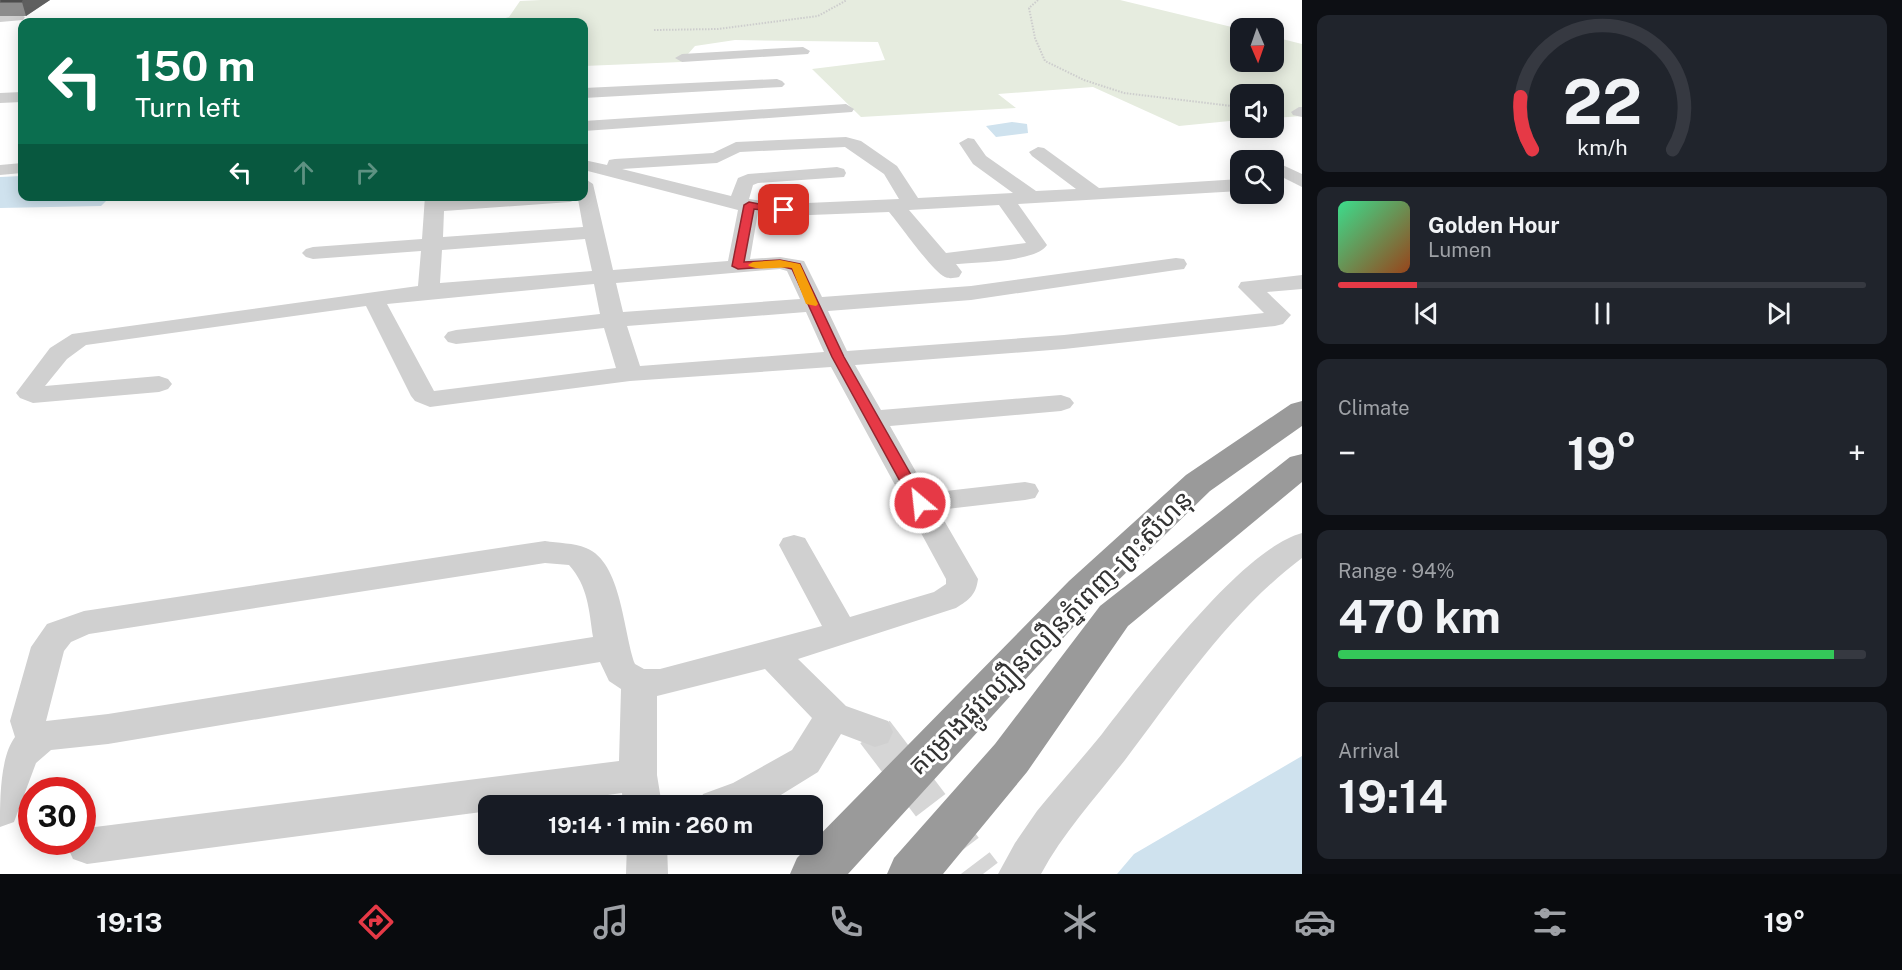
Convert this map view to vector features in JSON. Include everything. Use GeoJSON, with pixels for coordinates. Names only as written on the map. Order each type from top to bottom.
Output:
{"type":"FeatureCollection","features":[{"type":"Feature","properties":{"kind":"highway","name":"គម្រោងផ្លូវល្បឿនលឿនភ្នំពេញ-ព្រះសីហនុ"},"geometry":{"type":"LineString","coordinates":[[815,874],[968,710],[1124,553],[1198,483],[1302,411]]}},
{"type":"Feature","properties":{"kind":"highway","name":"គម្រោងផ្លូវល្បឿនលឿនភ្នំពេញ-ព្រះសីហនុ"},"geometry":{"type":"LineString","coordinates":[[912,874],[1011,758],[1114,616],[1302,465]]}},
{"type":"Feature","properties":{"kind":"street"},"geometry":{"type":"LineString","coordinates":[[0,18],[9,12]]}},
{"type":"Feature","properties":{"kind":"street"},"geometry":{"type":"LineString","coordinates":[[682,58],[803,51]]}},
{"type":"Feature","properties":{"kind":"street"},"geometry":{"type":"LineString","coordinates":[[750,54],[801,112]]}},
{"type":"Feature","properties":{"kind":"street"},"geometry":{"type":"LineString","coordinates":[[588,93],[777,84]]}},
{"type":"Feature","properties":{"kind":"street"},"geometry":{"type":"LineString","coordinates":[[0,98],[18,97]]}},
{"type":"Feature","properties":{"kind":"street"},"geometry":{"type":"LineString","coordinates":[[588,126],[846,109]]}},
{"type":"Feature","properties":{"kind":"street"},"geometry":{"type":"LineString","coordinates":[[588,183],[717,158],[736,147],[846,142],[855,145],[891,170],[903,205],[939,260],[971,293]]}},
{"type":"Feature","properties":{"kind":"street"},"geometry":{"type":"LineString","coordinates":[[968,143],[979,160],[1032,197]]}},
{"type":"Feature","properties":{"kind":"street"},"geometry":{"type":"LineString","coordinates":[[1055,196],[1035,160],[1095,194]]}},
{"type":"Feature","properties":{"kind":"street"},"geometry":{"type":"LineString","coordinates":[[0,170],[18,168]]}},
{"type":"Feature","properties":{"kind":"street"},"geometry":{"type":"LineString","coordinates":[[1284,171],[1302,181]]}},
{"type":"Feature","properties":{"kind":"street"},"geometry":{"type":"LineString","coordinates":[[738,266],[745,182],[755,178],[837,174]]}},
{"type":"Feature","properties":{"kind":"street"},"geometry":{"type":"LineString","coordinates":[[1284,182],[1302,181]]}},
{"type":"Feature","properties":{"kind":"street"},"geometry":{"type":"LineString","coordinates":[[588,185],[784,210],[1230,186]]}},
{"type":"Feature","properties":{"kind":"street"},"geometry":{"type":"LineString","coordinates":[[939,260],[1028,250],[1037,245],[1033,234],[1009,209],[1006,199]]}},
{"type":"Feature","properties":{"kind":"street"},"geometry":{"type":"LineString","coordinates":[[429,291],[435,201]]}},
{"type":"Feature","properties":{"kind":"street"},"geometry":{"type":"LineString","coordinates":[[587,201],[605,275],[613,320],[630,374]]}},
{"type":"Feature","properties":{"kind":"street"},"geometry":{"type":"LineString","coordinates":[[313,253],[593,232]]}},
{"type":"Feature","properties":{"kind":"street"},"geometry":{"type":"LineString","coordinates":[[159,384],[33,395],[29,393],[63,349],[71,342],[81,339],[429,291],[605,275],[780,263],[796,266],[838,357],[962,579],[961,589],[945,600],[772,654],[660,683],[639,682],[621,672],[612,647],[602,592],[594,573],[578,556],[545,552],[84,623],[59,633],[48,648],[28,721],[31,732],[42,736],[119,727],[612,647]]}},
{"type":"Feature","properties":{"kind":"street"},"geometry":{"type":"LineString","coordinates":[[456,337],[613,320],[971,293],[1176,264]]}},
{"type":"Feature","properties":{"kind":"street"},"geometry":{"type":"LineString","coordinates":[[373,299],[424,396],[430,399],[630,374],[1065,342],[1275,319],[1278,315],[1249,287],[1302,282]]}},
{"type":"Feature","properties":{"kind":"street"},"geometry":{"type":"LineString","coordinates":[[874,419],[1061,403]]}},
{"type":"Feature","properties":{"kind":"street"},"geometry":{"type":"LineString","coordinates":[[920,503],[1024,491]]}},
{"type":"Feature","properties":{"kind":"street"},"geometry":{"type":"LineString","coordinates":[[1019,874],[1067,801],[1113,747],[1151,695],[1229,606],[1275,561],[1302,543]]}},
{"type":"Feature","properties":{"kind":"street"},"geometry":{"type":"LineString","coordinates":[[795,545],[842,633]]}},
{"type":"Feature","properties":{"kind":"street"},"geometry":{"type":"LineString","coordinates":[[772,654],[833,716],[875,732]]}},
{"type":"Feature","properties":{"kind":"street"},"geometry":{"type":"LineString","coordinates":[[96,845],[640,790],[639,682]]}},
{"type":"Feature","properties":{"kind":"street"},"geometry":{"type":"LineString","coordinates":[[747,795],[805,761],[833,716]]}},
{"type":"Feature","properties":{"kind":"street"},"geometry":{"type":"LineString","coordinates":[[0,810],[21,754],[42,736]]}},
{"type":"Feature","properties":{"kind":"street"},"geometry":{"type":"LineString","coordinates":[[647,855],[647,874]]}},
{"type":"Feature","properties":{"kind":"path"},"geometry":{"type":"LineString","coordinates":[[654,30],[718,29],[818,16],[847,0]]}},
{"type":"Feature","properties":{"kind":"path"},"geometry":{"type":"LineString","coordinates":[[1038,0],[1029,8],[1035,38],[1045,61],[1084,80],[1124,93],[1230,105]]}},
{"type":"Feature","properties":{"kind":"shaded area"},"geometry":{"type":"Polygon","coordinates":[[[541,0],[1120,0],[1230,27],[1230,72],[1284,72],[1284,40],[1302,44],[1302,116],[1284,117],[1284,84],[1230,84],[1230,121],[1179,126],[1093,87],[998,94],[1016,108],[861,117],[812,69],[885,60],[878,42],[735,40],[695,46],[681,62],[588,66],[588,18],[506,18],[509,17],[520,1],[541,0]]]}},
{"type":"Feature","properties":{"kind":"water"},"geometry":{"type":"Polygon","coordinates":[[[1012,122],[1027,124],[1028,133],[996,137],[986,126],[1012,122]]]}},
{"type":"Feature","properties":{"kind":"water"},"geometry":{"type":"Polygon","coordinates":[[[18,176],[18,201],[106,201],[101,206],[0,208],[0,177],[18,176]]]}},
{"type":"Feature","properties":{"kind":"water"},"geometry":{"type":"Polygon","coordinates":[[[1302,756],[1302,874],[1117,874],[1134,854],[1302,756]]]}},
{"type":"Feature","properties":{"kind":"building"},"geometry":{"type":"Polygon","coordinates":[[[0,0],[25,0],[0,2],[0,0]]]}},
{"type":"Feature","properties":{"kind":"tunnel"},"geometry":{"type":"LineString","coordinates":[[875,732],[983,874]]}},
{"type":"Feature","properties":{"kind":"slow traffic"},"geometry":{"type":"LineString","coordinates":[[753,265],[780,263],[796,266],[812,304]]}},
{"type":"Feature","properties":{"kind":"route"},"geometry":{"type":"LineString","coordinates":[[784,210],[749,205],[738,266],[780,263],[796,266],[838,357],[920,503]]}}]}
